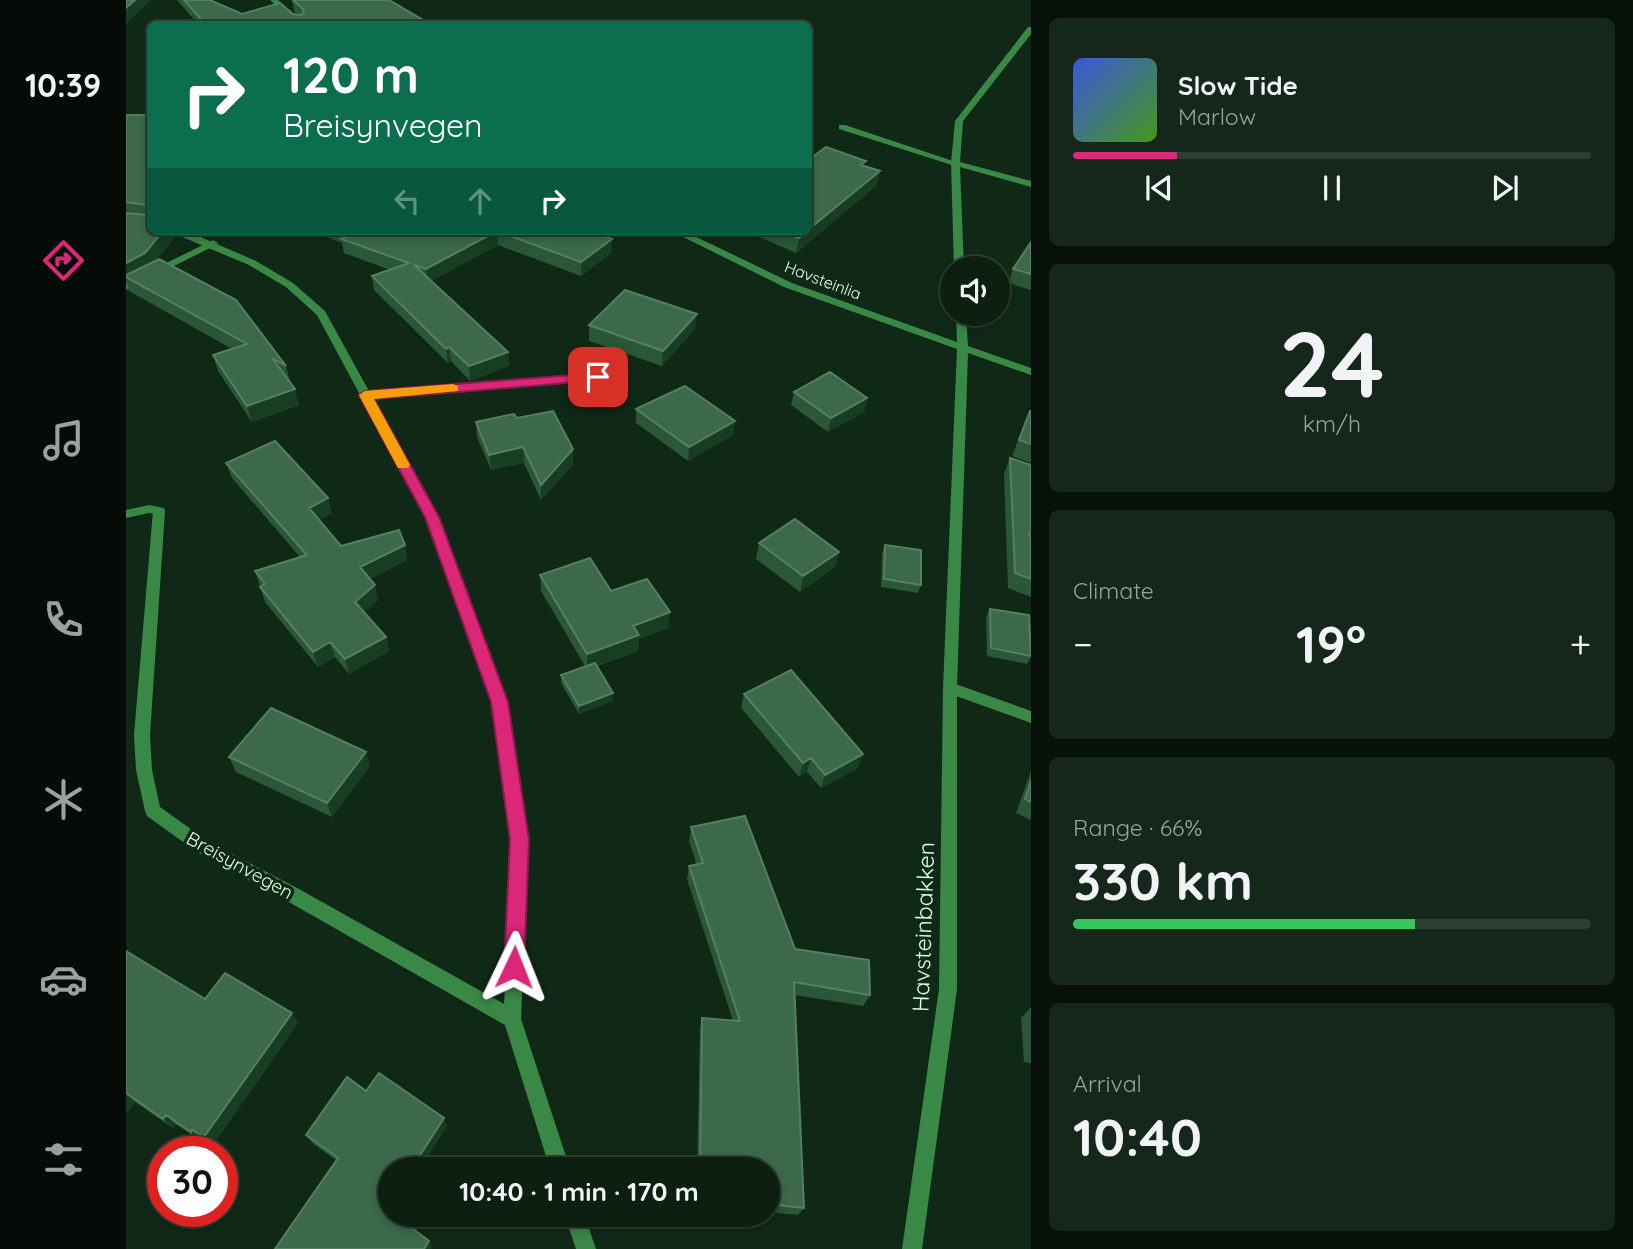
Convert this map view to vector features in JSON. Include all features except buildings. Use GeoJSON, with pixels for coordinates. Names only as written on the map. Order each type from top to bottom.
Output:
{"type":"FeatureCollection","features":[{"type":"Feature","properties":{"kind":"street"},"geometry":{"type":"LineString","coordinates":[[274,0],[298,21]]}},
{"type":"Feature","properties":{"kind":"street"},"geometry":{"type":"LineString","coordinates":[[958,256],[954,163],[959,121],[1031,29]]}},
{"type":"Feature","properties":{"kind":"street"},"geometry":{"type":"LineString","coordinates":[[842,127],[954,163],[1031,184]]}},
{"type":"Feature","properties":{"kind":"street"},"geometry":{"type":"LineString","coordinates":[[187,235],[214,243],[301,291],[321,313],[432,517],[500,702],[520,840],[512,1018],[556,1157]]}},
{"type":"Feature","properties":{"kind":"street","name":"Havsteinlia"},"geometry":{"type":"LineString","coordinates":[[684,235],[788,285],[1031,372]]}},
{"type":"Feature","properties":{"kind":"street"},"geometry":{"type":"LineString","coordinates":[[126,287],[214,243]]}},
{"type":"Feature","properties":{"kind":"street","name":"Havsteinbakken"},"geometry":{"type":"LineString","coordinates":[[912,1249],[948,989],[950,688],[962,326]]}},
{"type":"Feature","properties":{"kind":"street"},"geometry":{"type":"LineString","coordinates":[[365,395],[598,377]]}},
{"type":"Feature","properties":{"kind":"street","name":"Breisynvegen"},"geometry":{"type":"LineString","coordinates":[[126,514],[149,509],[159,511],[142,735],[144,769],[153,811],[203,847],[512,1018]]}},
{"type":"Feature","properties":{"kind":"street"},"geometry":{"type":"LineString","coordinates":[[950,688],[1031,717]]}},
{"type":"Feature","properties":{"kind":"street"},"geometry":{"type":"LineString","coordinates":[[579,1227],[586,1249]]}},
{"type":"Feature","properties":{"kind":"slow traffic"},"geometry":{"type":"LineString","coordinates":[[403,465],[365,395],[453,388]]}},
{"type":"Feature","properties":{"kind":"route"},"geometry":{"type":"LineString","coordinates":[[514,967],[520,840],[500,702],[432,517],[365,395],[598,377]]}}]}
